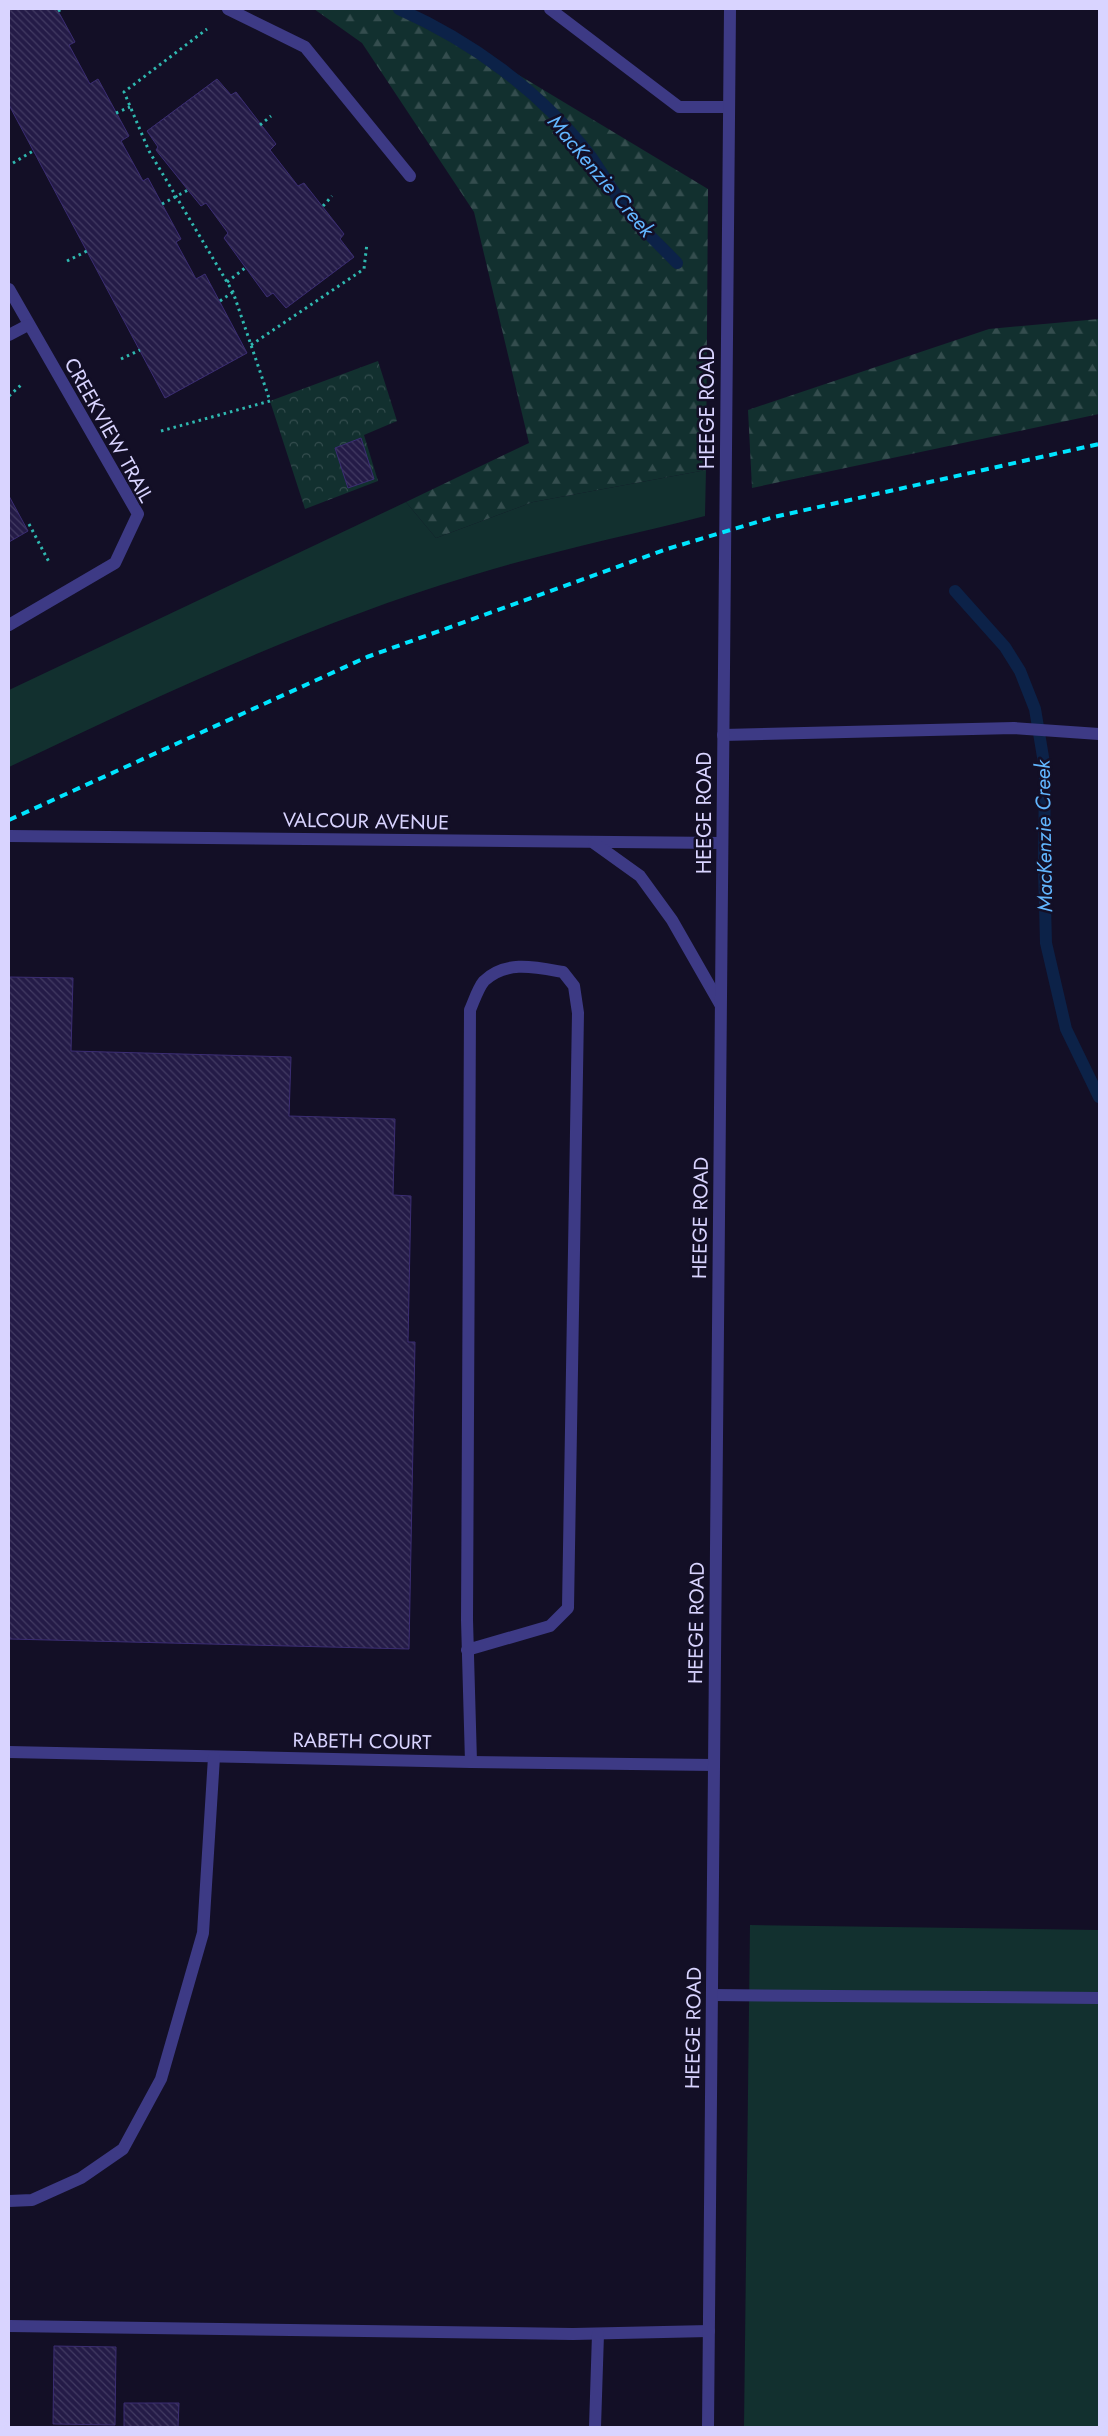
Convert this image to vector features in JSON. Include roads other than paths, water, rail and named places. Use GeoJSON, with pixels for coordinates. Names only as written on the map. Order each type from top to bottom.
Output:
{"type":"FeatureCollection","features":[{"type":"Feature","properties":{"kind":"street"},"geometry":{"type":"LineString","coordinates":[[550,9],[679,106],[728,107]]}},
{"type":"Feature","properties":{"kind":"street","name":"HEEGE ROAD"},"geometry":{"type":"LineString","coordinates":[[708,2427],[730,9]]}},
{"type":"Feature","properties":{"kind":"street"},"geometry":{"type":"LineString","coordinates":[[230,10],[305,47],[410,176]]}},
{"type":"Feature","properties":{"kind":"street","name":"CREEKVIEW TRAIL"},"geometry":{"type":"LineString","coordinates":[[9,289],[138,514],[115,563],[9,625]]}},
{"type":"Feature","properties":{"kind":"street"},"geometry":{"type":"LineString","coordinates":[[9,335],[28,325]]}},
{"type":"Feature","properties":{"kind":"street"},"geometry":{"type":"LineString","coordinates":[[723,735],[1014,728],[1099,734]]}},
{"type":"Feature","properties":{"kind":"street","name":"VALCOUR AVENUE"},"geometry":{"type":"LineString","coordinates":[[9,836],[722,843]]}},
{"type":"Feature","properties":{"kind":"street"},"geometry":{"type":"LineString","coordinates":[[594,843],[640,876],[672,920],[721,1004]]}},
{"type":"Feature","properties":{"kind":"street"},"geometry":{"type":"LineString","coordinates":[[468,1650],[550,1626],[568,1608],[578,1014],[574,986],[563,972],[528,966],[501,969],[483,982],[470,1010],[468,1650],[471,1762]]}},
{"type":"Feature","properties":{"kind":"street","name":"RABETH COURT"},"geometry":{"type":"LineString","coordinates":[[9,1752],[714,1765]]}},
{"type":"Feature","properties":{"kind":"street"},"geometry":{"type":"LineString","coordinates":[[9,2201],[32,2200],[82,2178],[122,2149],[161,2079],[203,1933],[214,1757]]}},
{"type":"Feature","properties":{"kind":"street"},"geometry":{"type":"LineString","coordinates":[[712,1995],[1099,1998]]}},
{"type":"Feature","properties":{"kind":"street"},"geometry":{"type":"LineString","coordinates":[[9,2326],[598,2334],[709,2331]]}},
{"type":"Feature","properties":{"kind":"street"},"geometry":{"type":"LineString","coordinates":[[594,2427],[598,2334]]}},
{"type":"Feature","properties":{"kind":"waterway","name":"MacKenzie Creek"},"geometry":{"type":"LineString","coordinates":[[399,9],[452,36],[478,52],[503,70],[549,109],[589,154],[630,214],[677,263]]}},
{"type":"Feature","properties":{"kind":"waterway","name":"MacKenzie Creek"},"geometry":{"type":"LineString","coordinates":[[955,591],[1005,647],[1020,671],[1035,709],[1045,769],[1044,868],[1046,943],[1066,1029],[1099,1097]]}},
{"type":"Feature","properties":{"kind":"railway"},"geometry":{"type":"LineString","coordinates":[[9,820],[367,657],[667,549],[774,517],[1099,444]]}}]}
